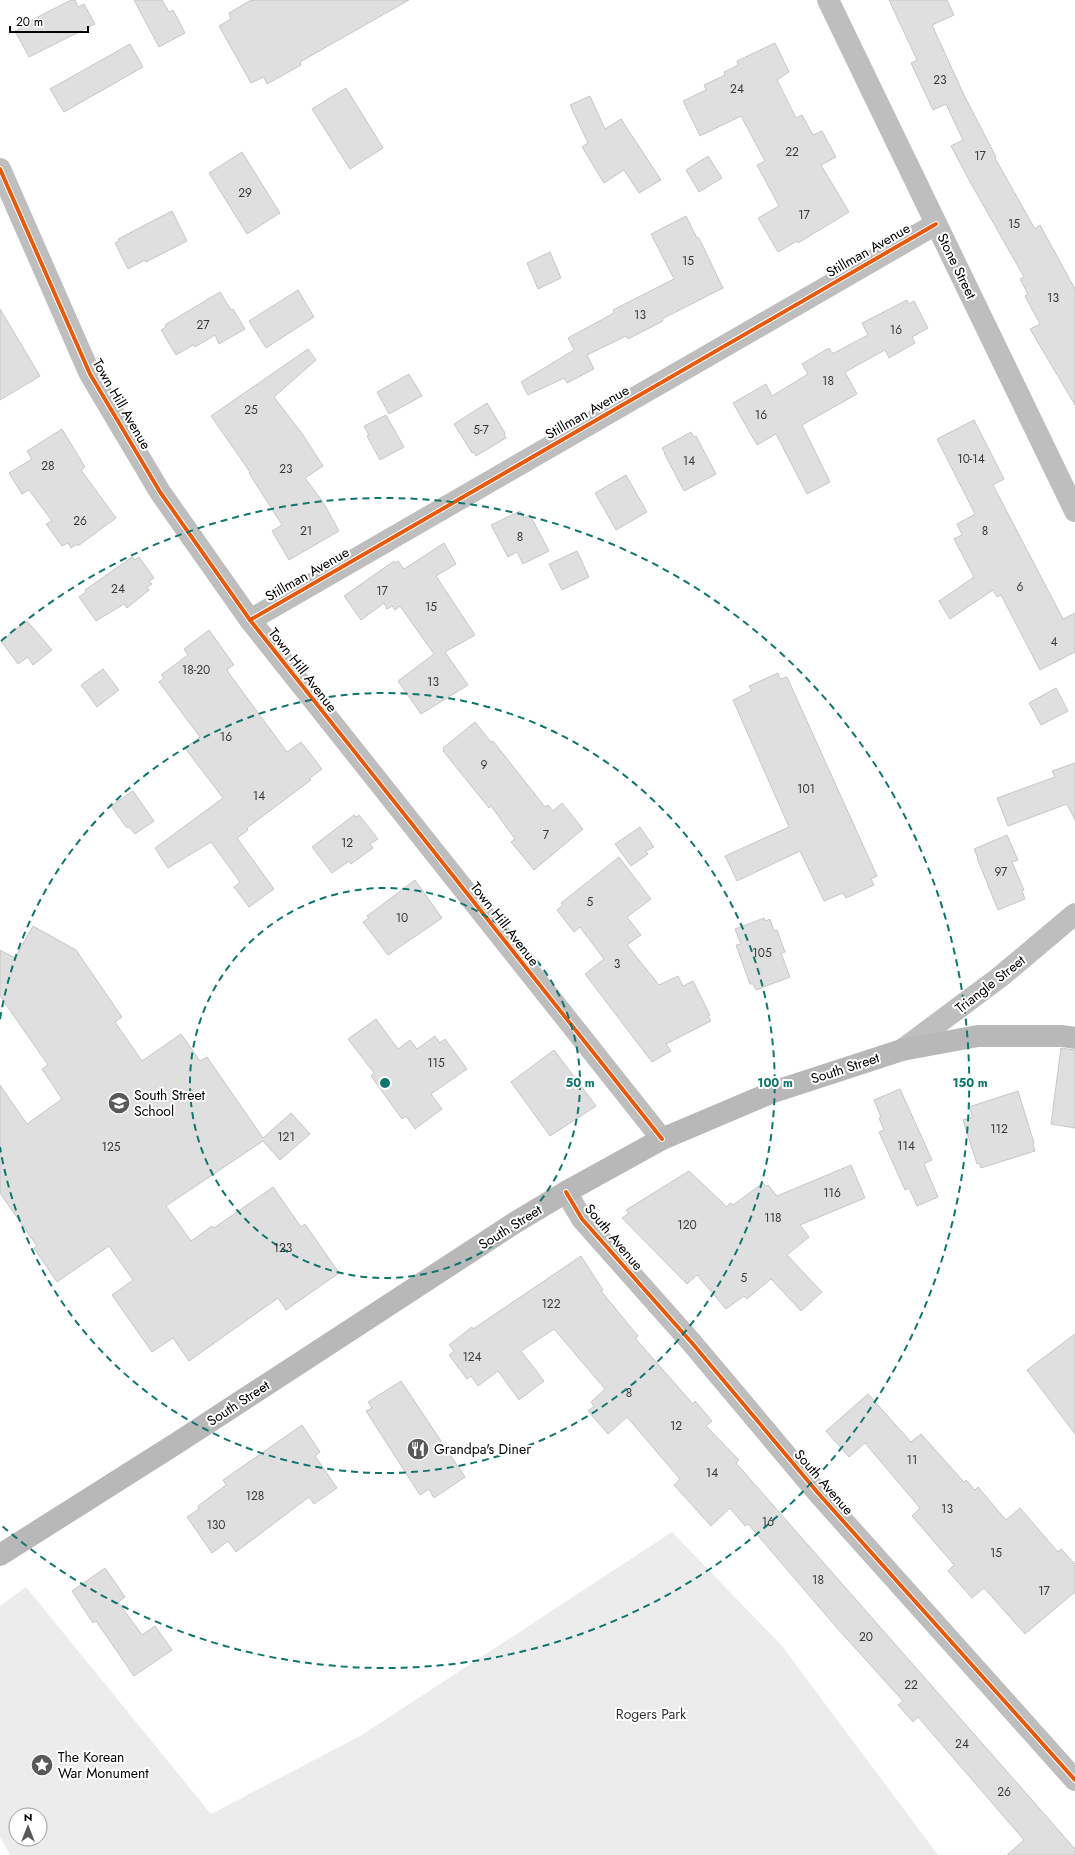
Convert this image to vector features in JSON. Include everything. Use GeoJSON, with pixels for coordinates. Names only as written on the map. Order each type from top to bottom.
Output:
{"type":"FeatureCollection","features":[{"type":"Feature","properties":{"kind":"main road","name":"South Street"},"geometry":{"type":"LineString","coordinates":[[0,1555],[177,1443],[478,1247],[566,1192],[662,1139],[774,1092],[902,1050],[978,1036],[1062,1036],[1075,1038]]}},
{"type":"Feature","properties":{"kind":"street","name":"Stone Street"},"geometry":{"type":"LineString","coordinates":[[828,0],[1075,511]]}},
{"type":"Feature","properties":{"kind":"street","name":"Town Hill Avenue"},"geometry":{"type":"LineString","coordinates":[[0,169],[90,374],[160,492],[250,620],[662,1139]]}},
{"type":"Feature","properties":{"kind":"street","name":"Stillman Avenue"},"geometry":{"type":"LineString","coordinates":[[250,620],[936,224]]}},
{"type":"Feature","properties":{"kind":"street","name":"Triangle Street"},"geometry":{"type":"LineString","coordinates":[[902,1050],[1000,977],[1075,914]]}},
{"type":"Feature","properties":{"kind":"street","name":"South Avenue"},"geometry":{"type":"LineString","coordinates":[[566,1192],[582,1219],[692,1343],[818,1493],[1075,1780]]}},
{"type":"Feature","properties":{"kind":"green space","name":"Rogers Park"},"geometry":{"type":"Polygon","coordinates":[[[672,1532],[782,1646],[938,1855],[10,1855],[0,1837],[0,1606],[26,1587],[211,1814],[362,1735],[672,1532]]]}},
{"type":"Feature","properties":{"kind":"building"},"geometry":{"type":"Polygon","coordinates":[[[71,0],[75,0],[78,7],[84,4],[95,24],[29,57],[15,31],[27,25],[26,23],[71,0]]]}},
{"type":"Feature","properties":{"kind":"building"},"geometry":{"type":"Polygon","coordinates":[[[134,0],[162,0],[169,12],[173,10],[185,33],[159,47],[134,0]]]}},
{"type":"Feature","properties":{"kind":"building"},"geometry":{"type":"Polygon","coordinates":[[[251,0],[409,0],[300,62],[301,65],[267,84],[264,77],[251,83],[219,26],[231,19],[229,13],[251,0]]]}},
{"type":"Feature","properties":{"kind":"building"},"geometry":{"type":"Polygon","coordinates":[[[889,0],[947,0],[954,15],[932,25],[964,95],[996,157],[995,158],[1035,229],[1040,225],[1075,289],[1075,405],[1030,329],[1040,324],[1025,296],[1028,294],[1020,279],[1024,277],[951,146],[963,140],[946,104],[933,110],[911,63],[917,60],[889,0]]]}},
{"type":"Feature","properties":{"kind":"building"},"geometry":{"type":"Polygon","coordinates":[[[775,43],[789,72],[777,80],[796,118],[802,115],[813,135],[822,131],[836,157],[821,165],[849,212],[798,243],[797,241],[778,252],[758,218],[779,206],[757,165],[765,161],[741,116],[700,136],[683,101],[706,90],[704,85],[725,75],[724,72],[738,65],[737,61],[775,43]]]}},
{"type":"Feature","properties":{"kind":"building"},"geometry":{"type":"Polygon","coordinates":[[[130,44],[143,67],[64,112],[50,89],[130,44]]]}},
{"type":"Feature","properties":{"kind":"building"},"geometry":{"type":"Polygon","coordinates":[[[346,88],[383,148],[350,169],[312,109],[346,88]]]}},
{"type":"Feature","properties":{"kind":"building"},"geometry":{"type":"Polygon","coordinates":[[[590,96],[605,129],[621,119],[661,180],[639,193],[624,170],[604,183],[582,147],[588,143],[570,105],[590,96]]]}},
{"type":"Feature","properties":{"kind":"building"},"geometry":{"type":"Polygon","coordinates":[[[242,152],[280,213],[247,234],[209,173],[242,152]]]}},
{"type":"Feature","properties":{"kind":"building"},"geometry":{"type":"Polygon","coordinates":[[[708,156],[722,178],[699,192],[686,170],[708,156]]]}},
{"type":"Feature","properties":{"kind":"building"},"geometry":{"type":"Polygon","coordinates":[[[172,211],[187,241],[146,262],[145,260],[128,269],[115,243],[119,241],[118,239],[172,211]]]}},
{"type":"Feature","properties":{"kind":"building"},"geometry":{"type":"Polygon","coordinates":[[[686,216],[697,238],[699,238],[723,288],[662,319],[663,321],[628,339],[626,336],[587,355],[594,369],[567,383],[564,378],[528,395],[521,382],[574,350],[568,338],[614,313],[613,310],[674,279],[651,234],[686,216]]]}},
{"type":"Feature","properties":{"kind":"building"},"geometry":{"type":"Polygon","coordinates":[[[550,252],[561,278],[538,289],[527,263],[550,252]]]}},
{"type":"Feature","properties":{"kind":"building"},"geometry":{"type":"Polygon","coordinates":[[[298,290],[314,317],[266,348],[249,321],[298,290]]]}},
{"type":"Feature","properties":{"kind":"building"},"geometry":{"type":"Polygon","coordinates":[[[220,292],[231,310],[233,309],[245,329],[219,344],[215,335],[195,347],[193,345],[176,355],[161,330],[166,327],[165,325],[220,292]]]}},
{"type":"Feature","properties":{"kind":"building"},"geometry":{"type":"Polygon","coordinates":[[[907,300],[909,304],[914,301],[928,328],[912,337],[915,343],[889,358],[885,350],[845,372],[857,394],[802,425],[830,482],[807,494],[776,434],[757,445],[733,403],[766,384],[772,396],[808,374],[802,364],[829,348],[832,353],[834,353],[868,335],[862,323],[907,300]]]}},
{"type":"Feature","properties":{"kind":"building"},"geometry":{"type":"Polygon","coordinates":[[[0,309],[40,376],[0,400],[0,309]]]}},
{"type":"Feature","properties":{"kind":"building"},"geometry":{"type":"Polygon","coordinates":[[[308,349],[316,360],[274,397],[303,435],[323,466],[305,478],[323,502],[339,531],[289,560],[272,531],[282,525],[249,473],[250,472],[211,416],[308,349]]]}},
{"type":"Feature","properties":{"kind":"building"},"geometry":{"type":"Polygon","coordinates":[[[409,374],[422,396],[389,414],[377,392],[409,374]]]}},
{"type":"Feature","properties":{"kind":"building"},"geometry":{"type":"Polygon","coordinates":[[[487,403],[505,433],[506,438],[476,456],[474,452],[472,453],[454,424],[487,403]]]}},
{"type":"Feature","properties":{"kind":"building"},"geometry":{"type":"Polygon","coordinates":[[[386,415],[404,447],[380,460],[367,436],[369,435],[364,426],[386,415]]]}},
{"type":"Feature","properties":{"kind":"building"},"geometry":{"type":"Polygon","coordinates":[[[974,420],[1004,479],[993,485],[1063,619],[1075,613],[1075,652],[1040,670],[1001,595],[997,597],[993,590],[950,619],[939,601],[974,577],[954,539],[962,535],[957,524],[975,514],[937,439],[974,420]]]}},
{"type":"Feature","properties":{"kind":"building"},"geometry":{"type":"Polygon","coordinates":[[[62,429],[85,467],[81,470],[116,518],[78,546],[77,544],[71,548],[68,543],[62,546],[46,524],[52,521],[29,490],[22,494],[9,473],[32,459],[27,451],[62,429]]]}},
{"type":"Feature","properties":{"kind":"building"},"geometry":{"type":"Polygon","coordinates":[[[691,432],[694,437],[696,436],[716,474],[684,491],[662,448],[691,432]]]}},
{"type":"Feature","properties":{"kind":"building"},"geometry":{"type":"Polygon","coordinates":[[[626,475],[647,512],[616,530],[595,493],[626,475]]]}},
{"type":"Feature","properties":{"kind":"building"},"geometry":{"type":"Polygon","coordinates":[[[520,511],[524,518],[530,515],[549,551],[523,564],[517,552],[508,557],[491,525],[520,511]]]}},
{"type":"Feature","properties":{"kind":"building"},"geometry":{"type":"Polygon","coordinates":[[[444,543],[456,564],[436,576],[475,635],[445,652],[468,685],[421,714],[398,681],[434,654],[400,606],[395,610],[392,606],[387,609],[384,603],[361,620],[344,596],[394,561],[395,563],[398,561],[404,569],[444,543]]]}},
{"type":"Feature","properties":{"kind":"building"},"geometry":{"type":"Polygon","coordinates":[[[577,551],[589,577],[562,590],[549,564],[577,551]]]}},
{"type":"Feature","properties":{"kind":"building"},"geometry":{"type":"Polygon","coordinates":[[[132,557],[135,560],[139,557],[154,578],[149,581],[152,584],[147,587],[149,590],[127,608],[124,604],[96,621],[79,597],[86,592],[85,590],[132,557]]]}},
{"type":"Feature","properties":{"kind":"building"},"geometry":{"type":"Polygon","coordinates":[[[27,621],[52,650],[33,665],[28,657],[18,664],[1,641],[27,621]]]}},
{"type":"Feature","properties":{"kind":"building"},"geometry":{"type":"Polygon","coordinates":[[[209,630],[234,665],[227,669],[228,672],[287,752],[301,742],[322,769],[309,779],[311,780],[247,828],[248,830],[237,838],[274,889],[249,907],[234,887],[240,882],[211,842],[168,868],[155,848],[223,798],[185,748],[200,737],[159,682],[164,678],[161,675],[188,655],[184,649],[209,630]]]}},
{"type":"Feature","properties":{"kind":"building"},"geometry":{"type":"Polygon","coordinates":[[[103,669],[119,690],[97,707],[81,685],[103,669]]]}},
{"type":"Feature","properties":{"kind":"building"},"geometry":{"type":"Polygon","coordinates":[[[778,673],[780,679],[787,677],[877,876],[871,879],[874,885],[846,898],[843,893],[824,901],[800,851],[737,881],[725,856],[789,827],[733,700],[752,691],[749,686],[778,673]]]}},
{"type":"Feature","properties":{"kind":"building"},"geometry":{"type":"Polygon","coordinates":[[[1056,688],[1068,711],[1041,725],[1029,703],[1056,688]]]}},
{"type":"Feature","properties":{"kind":"building"},"geometry":{"type":"Polygon","coordinates":[[[475,722],[491,742],[493,741],[545,807],[548,805],[553,811],[562,803],[583,829],[534,870],[511,842],[515,839],[491,806],[489,808],[443,751],[443,748],[475,722]]]}},
{"type":"Feature","properties":{"kind":"building"},"geometry":{"type":"Polygon","coordinates":[[[1075,763],[1075,820],[1067,804],[1008,826],[997,798],[1055,777],[1052,771],[1075,763]]]}},
{"type":"Feature","properties":{"kind":"building"},"geometry":{"type":"Polygon","coordinates":[[[133,791],[154,821],[135,834],[129,827],[127,828],[111,806],[133,791]]]}},
{"type":"Feature","properties":{"kind":"building"},"geometry":{"type":"Polygon","coordinates":[[[354,815],[356,817],[359,815],[378,839],[370,844],[373,848],[351,864],[349,861],[332,873],[312,847],[354,815]]]}},
{"type":"Feature","properties":{"kind":"building"},"geometry":{"type":"Polygon","coordinates":[[[640,827],[654,847],[646,851],[648,854],[631,866],[615,844],[640,827]]]}},
{"type":"Feature","properties":{"kind":"building"},"geometry":{"type":"Polygon","coordinates":[[[1007,835],[1018,860],[1012,862],[1024,890],[1022,891],[1025,899],[998,910],[974,849],[1007,835]]]}},
{"type":"Feature","properties":{"kind":"building"},"geometry":{"type":"Polygon","coordinates":[[[619,857],[651,899],[627,917],[641,935],[627,945],[659,985],[678,976],[683,986],[693,981],[710,1015],[708,1016],[711,1021],[666,1044],[671,1051],[652,1062],[585,974],[604,959],[580,927],[574,932],[557,910],[563,905],[561,903],[619,857]]]}},
{"type":"Feature","properties":{"kind":"building"},"geometry":{"type":"Polygon","coordinates":[[[415,880],[442,918],[388,955],[363,922],[369,918],[367,916],[415,880]]]}},
{"type":"Feature","properties":{"kind":"building"},"geometry":{"type":"Polygon","coordinates":[[[764,918],[765,921],[770,919],[774,931],[777,930],[785,952],[781,953],[790,977],[756,990],[753,984],[750,984],[736,945],[741,944],[735,929],[764,918]]]}},
{"type":"Feature","properties":{"kind":"building"},"geometry":{"type":"Polygon","coordinates":[[[33,926],[76,950],[122,1017],[115,1022],[142,1061],[181,1034],[200,1061],[207,1057],[263,1138],[291,1113],[310,1134],[280,1160],[263,1141],[166,1206],[191,1241],[212,1226],[214,1228],[273,1187],[301,1227],[305,1224],[339,1273],[286,1310],[278,1298],[189,1361],[173,1338],[152,1352],[112,1295],[133,1280],[109,1246],[57,1282],[34,1248],[37,1246],[0,1193],[0,1085],[27,1124],[62,1099],[42,1069],[48,1065],[0,996],[0,950],[15,958],[33,926]]]}},
{"type":"Feature","properties":{"kind":"building"},"geometry":{"type":"Polygon","coordinates":[[[376,1019],[398,1049],[410,1040],[417,1049],[435,1036],[440,1043],[445,1039],[467,1069],[431,1094],[442,1109],[415,1129],[406,1116],[402,1119],[371,1076],[374,1073],[348,1039],[376,1019]]]}},
{"type":"Feature","properties":{"kind":"building"},"geometry":{"type":"Polygon","coordinates":[[[1061,1048],[1075,1050],[1075,1128],[1051,1124],[1061,1048]]]}},
{"type":"Feature","properties":{"kind":"building"},"geometry":{"type":"Polygon","coordinates":[[[554,1050],[596,1106],[550,1136],[511,1082],[554,1050]]]}},
{"type":"Feature","properties":{"kind":"building"},"geometry":{"type":"Polygon","coordinates":[[[900,1089],[932,1160],[924,1164],[938,1197],[917,1206],[909,1188],[905,1190],[879,1132],[884,1130],[879,1118],[881,1117],[874,1100],[900,1089]]]}},
{"type":"Feature","properties":{"kind":"building"},"geometry":{"type":"Polygon","coordinates":[[[1018,1091],[1034,1143],[1035,1151],[981,1168],[979,1163],[977,1164],[963,1120],[973,1117],[969,1107],[1018,1091]]]}},
{"type":"Feature","properties":{"kind":"building"},"geometry":{"type":"Polygon","coordinates":[[[851,1165],[865,1198],[800,1225],[809,1237],[787,1255],[822,1292],[801,1311],[771,1279],[747,1299],[744,1296],[726,1309],[697,1275],[687,1284],[622,1218],[629,1213],[626,1210],[689,1171],[727,1207],[730,1203],[733,1205],[763,1183],[766,1186],[768,1185],[777,1196],[851,1165]]]}},
{"type":"Feature","properties":{"kind":"building"},"geometry":{"type":"Polygon","coordinates":[[[581,1256],[603,1290],[601,1291],[638,1336],[635,1338],[693,1404],[695,1401],[712,1421],[706,1426],[739,1460],[736,1463],[1075,1849],[1075,1855],[1007,1855],[1024,1840],[918,1717],[913,1722],[898,1705],[903,1701],[837,1628],[748,1524],[745,1526],[730,1508],[711,1526],[674,1485],[680,1479],[627,1417],[608,1434],[588,1411],[594,1406],[591,1402],[605,1389],[554,1329],[521,1351],[544,1381],[519,1400],[498,1371],[478,1386],[471,1376],[467,1379],[449,1355],[454,1351],[449,1345],[472,1327],[473,1329],[581,1256]]]}},
{"type":"Feature","properties":{"kind":"building"},"geometry":{"type":"Polygon","coordinates":[[[1075,1334],[1075,1434],[1027,1370],[1075,1334]]]}},
{"type":"Feature","properties":{"kind":"building","name":"Grandpa's Diner"},"geometry":{"type":"Polygon","coordinates":[[[401,1381],[465,1477],[434,1498],[429,1489],[420,1495],[366,1411],[372,1408],[368,1402],[401,1381]]]}},
{"type":"Feature","properties":{"kind":"building"},"geometry":{"type":"Polygon","coordinates":[[[868,1394],[911,1442],[921,1434],[964,1482],[966,1480],[975,1490],[978,1487],[1006,1520],[1020,1508],[1058,1552],[1061,1549],[1075,1564],[1075,1592],[1025,1634],[984,1588],[972,1598],[948,1571],[954,1565],[912,1516],[920,1508],[865,1443],[849,1457],[826,1431],[868,1394]]]}},
{"type":"Feature","properties":{"kind":"building"},"geometry":{"type":"Polygon","coordinates":[[[302,1425],[320,1452],[315,1456],[337,1488],[314,1504],[309,1497],[236,1552],[228,1541],[212,1553],[187,1517],[199,1509],[198,1506],[226,1485],[223,1480],[302,1425]]]}},
{"type":"Feature","properties":{"kind":"building"},"geometry":{"type":"Polygon","coordinates":[[[105,1568],[125,1597],[118,1602],[142,1635],[155,1626],[172,1650],[134,1676],[96,1621],[93,1623],[72,1591],[105,1568]]]}},
{"type":"Feature","properties":{"kind":"cycle path"},"geometry":{"type":"LineString","coordinates":[[0,169],[90,374],[160,492],[250,620],[662,1139]]}},
{"type":"Feature","properties":{"kind":"cycle path"},"geometry":{"type":"LineString","coordinates":[[250,620],[936,224]]}},
{"type":"Feature","properties":{"kind":"cycle path"},"geometry":{"type":"LineString","coordinates":[[566,1192],[582,1219],[692,1343],[818,1493],[1075,1780]]}},
{"type":"Feature","properties":{"kind":"place","name":"South Street School"},"geometry":{"type":"Point","coordinates":[119,1103]}},
{"type":"Feature","properties":{"kind":"place","name":"Grandpa's Diner"},"geometry":{"type":"Point","coordinates":[418,1449]}},
{"type":"Feature","properties":{"kind":"place","name":"The Korean War Monument"},"geometry":{"type":"Point","coordinates":[42,1765]}}]}
